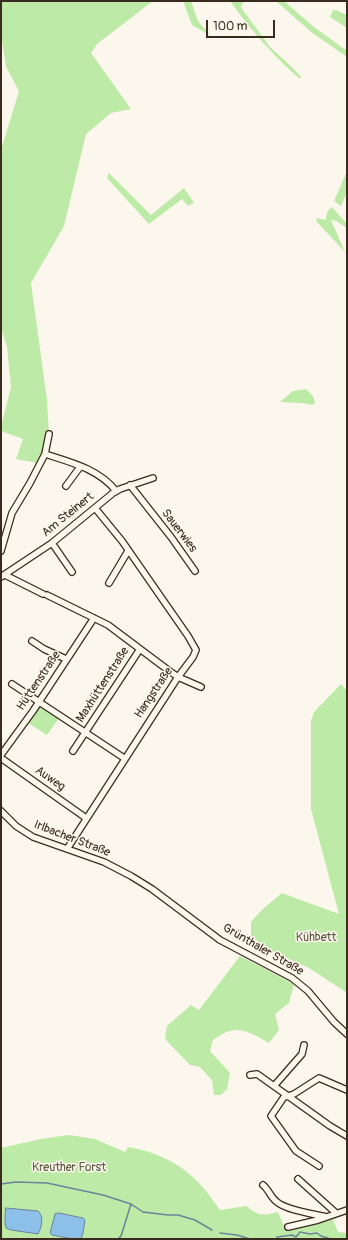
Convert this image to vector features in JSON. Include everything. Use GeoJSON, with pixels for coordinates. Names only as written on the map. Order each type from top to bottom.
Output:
{"type":"FeatureCollection","features":[{"type":"Feature","properties":{"kind":"street"},"geometry":{"type":"LineString","coordinates":[[1,551],[12,513],[45,454],[49,434]]}},
{"type":"Feature","properties":{"kind":"street"},"geometry":{"type":"LineString","coordinates":[[45,454],[66,460],[102,477],[116,490]]}},
{"type":"Feature","properties":{"kind":"street"},"geometry":{"type":"LineString","coordinates":[[66,486],[80,466]]}},
{"type":"Feature","properties":{"kind":"street","name":"Am Steinert"},"geometry":{"type":"LineString","coordinates":[[3,576],[52,543],[116,490],[153,478]]}},
{"type":"Feature","properties":{"kind":"street","name":"Sauerwies"},"geometry":{"type":"LineString","coordinates":[[130,485],[195,571]]}},
{"type":"Feature","properties":{"kind":"street","name":"Hangstraße"},"geometry":{"type":"LineString","coordinates":[[67,848],[124,758],[193,657],[196,650],[188,636],[128,551],[95,508]]}},
{"type":"Feature","properties":{"kind":"street"},"geometry":{"type":"LineString","coordinates":[[52,543],[72,572]]}},
{"type":"Feature","properties":{"kind":"street"},"geometry":{"type":"LineString","coordinates":[[109,583],[128,551]]}},
{"type":"Feature","properties":{"kind":"street"},"geometry":{"type":"LineString","coordinates":[[3,576],[45,594],[94,618],[108,626],[178,677],[201,687]]}},
{"type":"Feature","properties":{"kind":"street","name":"Hüttenstraße"},"geometry":{"type":"LineString","coordinates":[[1,755],[94,618]]}},
{"type":"Feature","properties":{"kind":"street"},"geometry":{"type":"LineString","coordinates":[[32,641],[44,649],[66,659]]}},
{"type":"Feature","properties":{"kind":"street","name":"Maxhüttenstraße"},"geometry":{"type":"LineString","coordinates":[[74,751],[140,649]]}},
{"type":"Feature","properties":{"kind":"street","name":"Maxhüttenstraße"},"geometry":{"type":"LineString","coordinates":[[12,684],[124,758]]}},
{"type":"Feature","properties":{"kind":"street","name":"Auweg"},"geometry":{"type":"LineString","coordinates":[[1,755],[86,818]]}},
{"type":"Feature","properties":{"kind":"street","name":"Irlbacher Straße"},"geometry":{"type":"LineString","coordinates":[[1,810],[16,826],[33,837],[67,848],[119,869]]}},
{"type":"Feature","properties":{"kind":"street","name":"Grünthaler Straße"},"geometry":{"type":"LineString","coordinates":[[119,869],[147,886],[220,940],[292,978],[308,991],[334,1022],[347,1034]]}},
{"type":"Feature","properties":{"kind":"street"},"geometry":{"type":"LineString","coordinates":[[274,1086],[302,1054],[304,1045]]}},
{"type":"Feature","properties":{"kind":"street"},"geometry":{"type":"LineString","coordinates":[[250,1075],[257,1074],[330,1126],[347,1136]]}},
{"type":"Feature","properties":{"kind":"street"},"geometry":{"type":"LineString","coordinates":[[319,1166],[296,1152],[270,1116],[284,1098],[294,1094],[319,1078],[347,1090]]}},
{"type":"Feature","properties":{"kind":"street"},"geometry":{"type":"LineString","coordinates":[[298,1179],[336,1213]]}},
{"type":"Feature","properties":{"kind":"street"},"geometry":{"type":"LineString","coordinates":[[263,1185],[268,1189],[277,1203],[326,1217]]}},
{"type":"Feature","properties":{"kind":"street"},"geometry":{"type":"LineString","coordinates":[[288,1227],[308,1223],[347,1210]]}},
{"type":"Feature","properties":{"kind":"green space"},"geometry":{"type":"Polygon","coordinates":[[[1,1],[153,1],[97,44],[91,53],[131,109],[111,113],[86,134],[64,226],[31,283],[47,400],[49,434],[45,454],[38,463],[16,459],[23,439],[1,431],[11,387],[7,347],[1,328],[1,150],[19,91],[6,67],[1,34],[1,1]]]}},
{"type":"Feature","properties":{"kind":"green space"},"geometry":{"type":"Polygon","coordinates":[[[183,1],[191,1],[198,21],[211,36],[192,25],[183,1]]]}},
{"type":"Feature","properties":{"kind":"green space"},"geometry":{"type":"Polygon","coordinates":[[[230,1],[245,1],[241,7],[245,13],[270,47],[293,68],[301,77],[300,79],[263,42],[230,1]]]}},
{"type":"Feature","properties":{"kind":"green space"},"geometry":{"type":"Polygon","coordinates":[[[276,1],[284,1],[314,27],[347,51],[347,57],[311,32],[276,1]]]}},
{"type":"Feature","properties":{"kind":"green space"},"geometry":{"type":"Polygon","coordinates":[[[333,10],[347,15],[347,28],[330,17],[333,10]]]}},
{"type":"Feature","properties":{"kind":"green space"},"geometry":{"type":"Polygon","coordinates":[[[347,171],[347,192],[341,206],[334,201],[347,171]]]}},
{"type":"Feature","properties":{"kind":"green space"},"geometry":{"type":"Polygon","coordinates":[[[109,173],[151,215],[184,188],[194,203],[188,206],[182,199],[149,224],[107,178],[109,173]]]}},
{"type":"Feature","properties":{"kind":"green space"},"geometry":{"type":"Polygon","coordinates":[[[332,207],[347,224],[347,228],[336,221],[331,220],[345,252],[316,221],[317,218],[326,220],[327,213],[332,207]]]}},
{"type":"Feature","properties":{"kind":"green space"},"geometry":{"type":"Polygon","coordinates":[[[306,389],[313,396],[315,402],[313,405],[280,402],[293,391],[306,389]]]}},
{"type":"Feature","properties":{"kind":"green space","name":"Kühbett"},"geometry":{"type":"Polygon","coordinates":[[[341,684],[347,691],[347,993],[309,968],[262,947],[258,941],[251,936],[251,922],[264,908],[282,893],[339,914],[311,809],[311,721],[314,712],[341,684]]]}},
{"type":"Feature","properties":{"kind":"green space"},"geometry":{"type":"Polygon","coordinates":[[[40,707],[43,707],[59,718],[47,735],[28,723],[40,707]]]}},
{"type":"Feature","properties":{"kind":"green space","name":"Kühbett"},"geometry":{"type":"Polygon","coordinates":[[[240,956],[294,984],[289,1003],[275,1014],[279,1030],[269,1043],[241,1030],[228,1031],[213,1040],[210,1051],[230,1073],[227,1089],[221,1095],[214,1095],[212,1080],[200,1067],[190,1065],[165,1039],[167,1026],[191,1005],[199,1010],[240,956]]]}},
{"type":"Feature","properties":{"kind":"green space","name":"Kreuther Forst"},"geometry":{"type":"Polygon","coordinates":[[[69,1135],[95,1139],[125,1152],[128,1147],[165,1158],[182,1168],[197,1181],[220,1210],[247,1206],[258,1214],[278,1212],[285,1229],[318,1222],[332,1217],[338,1232],[347,1233],[347,1239],[1,1239],[1,1148],[41,1139],[69,1135]]]}},
{"type":"Feature","properties":{"kind":"water"},"geometry":{"type":"Polygon","coordinates":[[[6,1208],[38,1211],[42,1222],[38,1234],[6,1228],[6,1208]]]}},
{"type":"Feature","properties":{"kind":"water"},"geometry":{"type":"Polygon","coordinates":[[[59,1213],[83,1218],[85,1220],[81,1239],[52,1235],[50,1233],[55,1214],[59,1213]]]}},
{"type":"Feature","properties":{"kind":"waterway"},"geometry":{"type":"LineString","coordinates":[[1,1184],[16,1182],[47,1183],[103,1195],[131,1204]]}},
{"type":"Feature","properties":{"kind":"waterway"},"geometry":{"type":"LineString","coordinates":[[118,1239],[121,1236],[131,1204],[143,1212],[178,1215],[195,1220],[212,1230]]}},
{"type":"Feature","properties":{"kind":"waterway"},"geometry":{"type":"LineString","coordinates":[[276,1239],[277,1237],[292,1235],[296,1237],[300,1232],[310,1234],[317,1233],[331,1239]]}},
{"type":"Feature","properties":{"kind":"waterway"},"geometry":{"type":"LineString","coordinates":[[220,1233],[237,1235],[250,1239]]}},
{"type":"Feature","properties":{"kind":"waterway"},"geometry":{"type":"LineString","coordinates":[[4,1239],[10,1239]]}}]}
